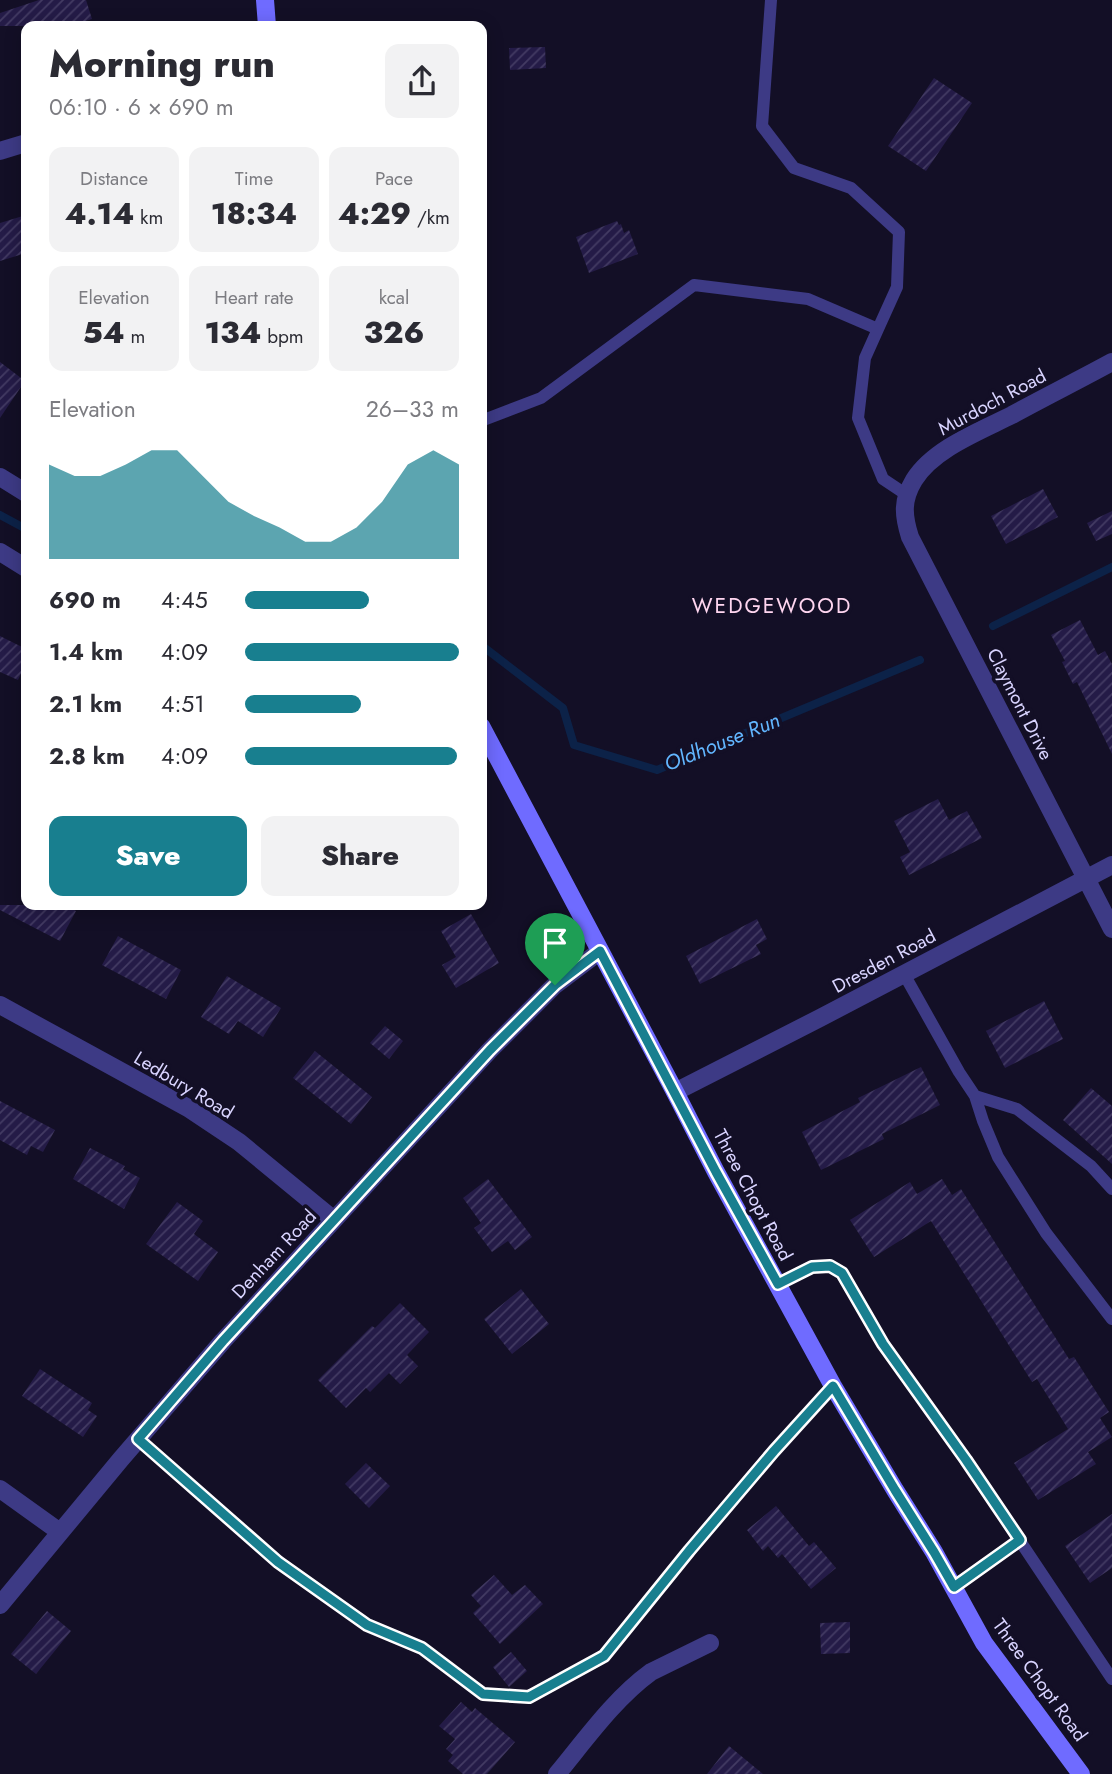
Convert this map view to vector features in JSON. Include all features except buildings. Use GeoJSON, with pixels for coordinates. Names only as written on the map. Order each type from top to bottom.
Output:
{"type":"FeatureCollection","features":[{"type":"Feature","properties":{"kind":"main road"},"geometry":{"type":"LineString","coordinates":[[265,0],[267,21]]}},
{"type":"Feature","properties":{"kind":"main road","name":"Three Chopt Road"},"geometry":{"type":"LineString","coordinates":[[487,737],[716,1172],[833,1386],[934,1552],[984,1643],[1081,1774]]}},
{"type":"Feature","properties":{"kind":"street"},"geometry":{"type":"LineString","coordinates":[[0,152],[21,145]]}},
{"type":"Feature","properties":{"kind":"street","name":"Murdoch Road"},"geometry":{"type":"LineString","coordinates":[[907,495],[914,480],[934,458],[1112,362]]}},
{"type":"Feature","properties":{"kind":"street"},"geometry":{"type":"LineString","coordinates":[[0,477],[21,490]]}},
{"type":"Feature","properties":{"kind":"street","name":"Claymont Drive"},"geometry":{"type":"LineString","coordinates":[[907,495],[904,518],[910,537],[1112,929]]}},
{"type":"Feature","properties":{"kind":"street"},"geometry":{"type":"LineString","coordinates":[[0,552],[21,565]]}},
{"type":"Feature","properties":{"kind":"street","name":"Dresden Road"},"geometry":{"type":"LineString","coordinates":[[675,1092],[1112,865]]}},
{"type":"Feature","properties":{"kind":"street","name":"Denham Road"},"geometry":{"type":"LineString","coordinates":[[0,1605],[223,1341],[334,1220],[490,1050],[555,985],[600,951]]}},
{"type":"Feature","properties":{"kind":"street","name":"Ledbury Road"},"geometry":{"type":"LineString","coordinates":[[0,1005],[188,1108],[239,1142],[334,1220]]}},
{"type":"Feature","properties":{"kind":"street"},"geometry":{"type":"LineString","coordinates":[[0,1489],[60,1532]]}},
{"type":"Feature","properties":{"kind":"street"},"geometry":{"type":"LineString","coordinates":[[557,1774],[616,1703],[642,1678],[710,1643]]}},
{"type":"Feature","properties":{"kind":"lane"},"geometry":{"type":"LineString","coordinates":[[771,0],[762,126],[794,169],[851,188],[899,232],[897,287],[864,358],[858,418],[883,479],[907,495]]}},
{"type":"Feature","properties":{"kind":"lane"},"geometry":{"type":"LineString","coordinates":[[487,419],[541,398],[694,285],[808,299],[877,329]]}},
{"type":"Feature","properties":{"kind":"lane"},"geometry":{"type":"LineString","coordinates":[[904,974],[975,1096],[998,1157],[1046,1233],[1112,1319]]}},
{"type":"Feature","properties":{"kind":"lane"},"geometry":{"type":"LineString","coordinates":[[975,1096],[1017,1109],[1091,1166],[1112,1189]]}},
{"type":"Feature","properties":{"kind":"lane"},"geometry":{"type":"LineString","coordinates":[[778,1284],[812,1267],[830,1266],[842,1273],[883,1344],[966,1460],[1112,1679]]}},
{"type":"Feature","properties":{"kind":"lane"},"geometry":{"type":"LineString","coordinates":[[138,1439],[278,1562],[367,1625],[422,1648],[483,1694],[529,1697],[604,1656],[689,1551],[833,1386]]}},
{"type":"Feature","properties":{"kind":"lane"},"geometry":{"type":"LineString","coordinates":[[954,1587],[1020,1540]]}},
{"type":"Feature","properties":{"kind":"waterway","name":"Oldhouse Run"},"geometry":{"type":"LineString","coordinates":[[0,515],[21,526]]}},
{"type":"Feature","properties":{"kind":"waterway","name":"Oldhouse Run"},"geometry":{"type":"LineString","coordinates":[[993,626],[1112,567]]}},
{"type":"Feature","properties":{"kind":"waterway","name":"Oldhouse Run"},"geometry":{"type":"LineString","coordinates":[[487,650],[563,708],[574,745],[657,770],[920,660]]}},
{"type":"Feature","properties":{"kind":"district","name":"WEDGEWOOD"},"geometry":{"type":"Point","coordinates":[772,606]}},
{"type":"Feature","properties":{"kind":"route"},"geometry":{"type":"LineString","coordinates":[[600,951],[778,1284],[812,1267],[830,1266],[842,1273],[883,1344],[1020,1540],[954,1587],[833,1386],[689,1551],[604,1656],[529,1697],[483,1694],[422,1648],[367,1625],[278,1562],[138,1439],[278,1280],[490,1050],[555,985],[600,951]]}}]}
